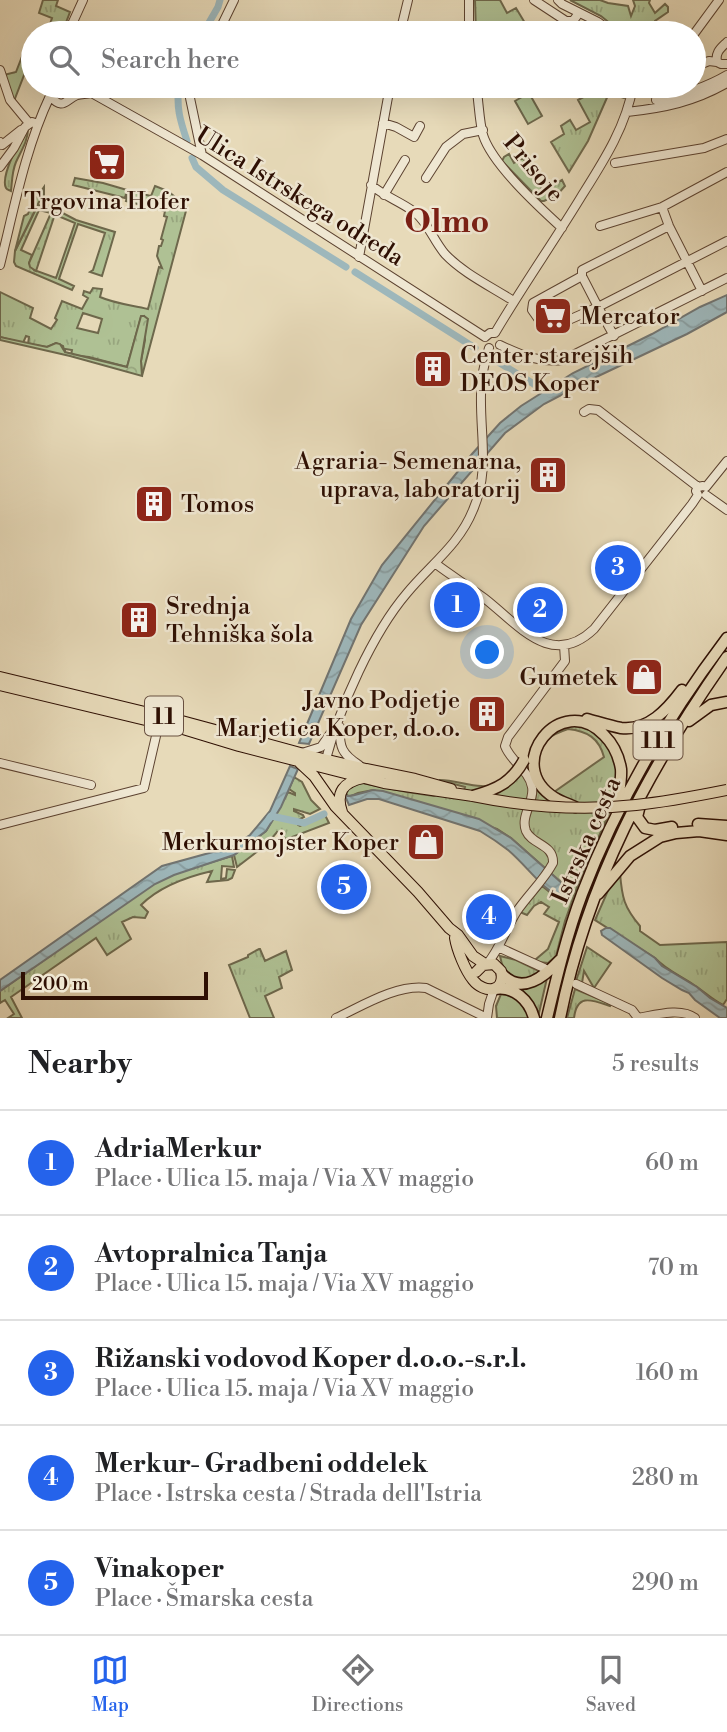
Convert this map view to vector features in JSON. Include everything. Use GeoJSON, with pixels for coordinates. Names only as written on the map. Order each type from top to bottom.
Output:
{"type":"FeatureCollection","features":[{"type":"Feature","properties":{"kind":"highway","name":"Istrska cesta"},"geometry":{"type":"LineString","coordinates":[[562,958],[596,859],[617,814],[652,748],[703,669],[727,638]]}},
{"type":"Feature","properties":{"kind":"highway","name":"Istrska cesta"},"geometry":{"type":"LineString","coordinates":[[560,1018],[575,955],[617,842],[646,784],[727,657]]}},
{"type":"Feature","properties":{"kind":"highway"},"geometry":{"type":"LineString","coordinates":[[525,761],[539,734],[550,724],[562,719],[578,717],[626,728],[653,720],[676,699],[690,679],[703,669]]}},
{"type":"Feature","properties":{"kind":"highway"},"geometry":{"type":"LineString","coordinates":[[679,729],[700,711],[711,705],[727,702]]}},
{"type":"Feature","properties":{"kind":"highway"},"geometry":{"type":"LineString","coordinates":[[468,795],[503,784],[514,775],[544,735],[557,725],[584,723],[593,726],[612,744],[619,763],[621,780],[617,814]]}},
{"type":"Feature","properties":{"kind":"highway"},"geometry":{"type":"LineString","coordinates":[[525,761],[541,785],[556,798],[578,808]]}},
{"type":"Feature","properties":{"kind":"highway"},"geometry":{"type":"LineString","coordinates":[[646,784],[637,814],[645,828],[655,830],[696,824],[726,833]]}},
{"type":"Feature","properties":{"kind":"highway"},"geometry":{"type":"LineString","coordinates":[[594,898],[631,856],[660,837],[699,831],[726,833]]}},
{"type":"Feature","properties":{"kind":"highway"},"geometry":{"type":"LineString","coordinates":[[501,971],[505,978],[519,984],[527,984],[545,976],[562,958]]}},
{"type":"Feature","properties":{"kind":"highway","name":"111"},"geometry":{"type":"LineString","coordinates":[[547,1018],[562,958]]}},
{"type":"Feature","properties":{"kind":"highway"},"geometry":{"type":"LineString","coordinates":[[494,989],[506,989],[520,996],[530,1007],[534,1018]]}},
{"type":"Feature","properties":{"kind":"main road","name":"11"},"geometry":{"type":"LineString","coordinates":[[0,677],[178,720],[365,774],[384,783],[531,805],[578,808],[636,805],[727,790]]}},
{"type":"Feature","properties":{"kind":"main road","name":"11"},"geometry":{"type":"LineString","coordinates":[[0,685],[159,723],[239,746],[299,757]]}},
{"type":"Feature","properties":{"kind":"main road"},"geometry":{"type":"LineString","coordinates":[[299,757],[342,814],[418,892],[473,956],[486,964]]}},
{"type":"Feature","properties":{"kind":"main road"},"geometry":{"type":"LineString","coordinates":[[325,764],[323,781],[330,799]]}},
{"type":"Feature","properties":{"kind":"main road"},"geometry":{"type":"LineString","coordinates":[[342,814],[339,805],[345,786],[365,774]]}},
{"type":"Feature","properties":{"kind":"main road"},"geometry":{"type":"LineString","coordinates":[[449,928],[476,972]]}},
{"type":"Feature","properties":{"kind":"main road"},"geometry":{"type":"LineString","coordinates":[[455,938],[469,973],[479,986],[485,990],[494,989],[501,983],[501,971],[494,964],[481,966],[475,978],[479,986]]}},
{"type":"Feature","properties":{"kind":"street"},"geometry":{"type":"LineString","coordinates":[[73,21],[83,0]]}},
{"type":"Feature","properties":{"kind":"street"},"geometry":{"type":"LineString","coordinates":[[224,21],[234,0]]}},
{"type":"Feature","properties":{"kind":"street"},"geometry":{"type":"LineString","coordinates":[[403,21],[408,0]]}},
{"type":"Feature","properties":{"kind":"street"},"geometry":{"type":"LineString","coordinates":[[469,0],[469,21]]}},
{"type":"Feature","properties":{"kind":"street"},"geometry":{"type":"LineString","coordinates":[[534,0],[566,21],[573,21],[579,13]]}},
{"type":"Feature","properties":{"kind":"street"},"geometry":{"type":"LineString","coordinates":[[558,0],[596,21]]}},
{"type":"Feature","properties":{"kind":"street"},"geometry":{"type":"LineString","coordinates":[[704,21],[719,0]]}},
{"type":"Feature","properties":{"kind":"street"},"geometry":{"type":"LineString","coordinates":[[717,62],[718,51],[727,42]]}},
{"type":"Feature","properties":{"kind":"street"},"geometry":{"type":"LineString","coordinates":[[706,62],[727,64]]}},
{"type":"Feature","properties":{"kind":"street"},"geometry":{"type":"LineString","coordinates":[[0,71],[10,100],[31,125]]}},
{"type":"Feature","properties":{"kind":"street"},"geometry":{"type":"LineString","coordinates":[[706,87],[727,75]]}},
{"type":"Feature","properties":{"kind":"street"},"geometry":{"type":"LineString","coordinates":[[706,95],[727,83]]}},
{"type":"Feature","properties":{"kind":"street"},"geometry":{"type":"LineString","coordinates":[[0,167],[49,98]]}},
{"type":"Feature","properties":{"kind":"street"},"geometry":{"type":"LineString","coordinates":[[51,98],[60,103],[68,102],[72,98]]}},
{"type":"Feature","properties":{"kind":"street","name":"Ulica Istrskega odreda"},"geometry":{"type":"LineString","coordinates":[[104,98],[202,155],[485,337]]}},
{"type":"Feature","properties":{"kind":"street"},"geometry":{"type":"LineString","coordinates":[[190,98],[202,155]]}},
{"type":"Feature","properties":{"kind":"street"},"geometry":{"type":"LineString","coordinates":[[359,257],[388,98]]}},
{"type":"Feature","properties":{"kind":"street","name":"Prisoje"},"geometry":{"type":"LineString","coordinates":[[478,98],[483,130],[500,166],[562,228]]}},
{"type":"Feature","properties":{"kind":"street"},"geometry":{"type":"LineString","coordinates":[[495,333],[611,148],[630,98]]}},
{"type":"Feature","properties":{"kind":"street"},"geometry":{"type":"LineString","coordinates":[[656,100],[665,98]]}},
{"type":"Feature","properties":{"kind":"street"},"geometry":{"type":"LineString","coordinates":[[627,112],[685,103],[698,98]]}},
{"type":"Feature","properties":{"kind":"street"},"geometry":{"type":"LineString","coordinates":[[0,142],[2,145],[60,103]]}},
{"type":"Feature","properties":{"kind":"street"},"geometry":{"type":"LineString","coordinates":[[383,123],[414,137],[420,126]]}},
{"type":"Feature","properties":{"kind":"street"},"geometry":{"type":"LineString","coordinates":[[0,265],[21,181],[31,125]]}},
{"type":"Feature","properties":{"kind":"street","name":"Prisoje"},"geometry":{"type":"LineString","coordinates":[[426,178],[446,147],[463,134],[483,130]]}},
{"type":"Feature","properties":{"kind":"street"},"geometry":{"type":"LineString","coordinates":[[615,163],[704,148],[727,139]]}},
{"type":"Feature","properties":{"kind":"street"},"geometry":{"type":"LineString","coordinates":[[384,195],[405,160]]}},
{"type":"Feature","properties":{"kind":"street"},"geometry":{"type":"LineString","coordinates":[[600,226],[662,207],[727,172]]}},
{"type":"Feature","properties":{"kind":"street"},"geometry":{"type":"LineString","coordinates":[[371,185],[413,211],[425,223],[440,248],[467,271],[512,300]]}},
{"type":"Feature","properties":{"kind":"street"},"geometry":{"type":"LineString","coordinates":[[662,207],[702,291]]}},
{"type":"Feature","properties":{"kind":"street"},"geometry":{"type":"LineString","coordinates":[[614,336],[582,276],[582,270],[670,226]]}},
{"type":"Feature","properties":{"kind":"street"},"geometry":{"type":"LineString","coordinates":[[582,276],[533,303],[532,310],[546,330],[598,307],[727,241]]}},
{"type":"Feature","properties":{"kind":"street"},"geometry":{"type":"LineString","coordinates":[[500,345],[529,358],[552,362],[563,360],[727,278]]}},
{"type":"Feature","properties":{"kind":"street"},"geometry":{"type":"LineString","coordinates":[[489,348],[485,337],[495,333]]}},
{"type":"Feature","properties":{"kind":"street"},"geometry":{"type":"LineString","coordinates":[[495,333],[500,338],[500,345]]}},
{"type":"Feature","properties":{"kind":"street"},"geometry":{"type":"LineString","coordinates":[[489,348],[500,345]]}},
{"type":"Feature","properties":{"kind":"street"},"geometry":{"type":"LineString","coordinates":[[325,764],[363,664],[388,617],[459,536],[477,500],[484,450],[482,381],[489,348]]}},
{"type":"Feature","properties":{"kind":"street"},"geometry":{"type":"LineString","coordinates":[[584,412],[589,409],[598,410],[727,510]]}},
{"type":"Feature","properties":{"kind":"street"},"geometry":{"type":"LineString","coordinates":[[436,564],[527,634],[553,646],[575,642],[603,619],[727,461]]}},
{"type":"Feature","properties":{"kind":"street"},"geometry":{"type":"LineString","coordinates":[[486,964],[519,909],[553,863],[553,855],[525,829],[532,788],[525,761],[506,750],[505,746],[565,661],[564,645]]}},
{"type":"Feature","properties":{"kind":"street"},"geometry":{"type":"LineString","coordinates":[[299,757],[321,747],[340,720]]}},
{"type":"Feature","properties":{"kind":"street"},"geometry":{"type":"LineString","coordinates":[[340,720],[341,747],[365,774]]}},
{"type":"Feature","properties":{"kind":"street"},"geometry":{"type":"LineString","coordinates":[[0,825],[144,789],[159,723]]}},
{"type":"Feature","properties":{"kind":"street"},"geometry":{"type":"LineString","coordinates":[[0,763],[91,785]]}},
{"type":"Feature","properties":{"kind":"street"},"geometry":{"type":"LineString","coordinates":[[497,949],[544,968]]}},
{"type":"Feature","properties":{"kind":"street"},"geometry":{"type":"LineString","coordinates":[[497,949],[501,971]]}},
{"type":"Feature","properties":{"kind":"street"},"geometry":{"type":"LineString","coordinates":[[576,984],[632,1010],[638,1017],[680,1012],[695,1018]]}},
{"type":"Feature","properties":{"kind":"street"},"geometry":{"type":"LineString","coordinates":[[336,1018],[400,989],[415,986],[426,988],[487,1016]]}},
{"type":"Feature","properties":{"kind":"street"},"geometry":{"type":"LineString","coordinates":[[479,986],[487,1016]]}},
{"type":"Feature","properties":{"kind":"street"},"geometry":{"type":"LineString","coordinates":[[487,1016],[494,989]]}},
{"type":"Feature","properties":{"kind":"green space"},"geometry":{"type":"Polygon","coordinates":[[[43,0],[58,0],[56,6],[70,12],[67,21],[51,21],[52,18],[39,13],[43,0]]]}},
{"type":"Feature","properties":{"kind":"green space"},"geometry":{"type":"Polygon","coordinates":[[[475,0],[500,0],[507,13],[516,8],[524,21],[476,21],[475,0]]]}},
{"type":"Feature","properties":{"kind":"green space"},"geometry":{"type":"Polygon","coordinates":[[[570,0],[600,0],[628,6],[631,16],[635,6],[633,0],[650,0],[655,13],[665,4],[668,7],[668,12],[655,21],[607,21],[570,0]]]}},
{"type":"Feature","properties":{"kind":"green space"},"geometry":{"type":"Polygon","coordinates":[[[21,59],[21,83],[14,101],[4,75],[16,72],[21,59]]]}},
{"type":"Feature","properties":{"kind":"green space"},"geometry":{"type":"Polygon","coordinates":[[[532,98],[542,116],[528,124],[515,101],[532,98]]]}},
{"type":"Feature","properties":{"kind":"green space"},"geometry":{"type":"Polygon","coordinates":[[[607,98],[588,141],[569,172],[551,142],[564,134],[561,126],[570,120],[576,130],[590,122],[578,100],[607,98]]]}},
{"type":"Feature","properties":{"kind":"green space"},"geometry":{"type":"Polygon","coordinates":[[[28,129],[26,142],[14,169],[11,191],[7,190],[5,183],[8,167],[28,129]]]}},
{"type":"Feature","properties":{"kind":"green space"},"geometry":{"type":"Polygon","coordinates":[[[509,154],[514,163],[523,158],[543,191],[562,180],[565,186],[557,195],[541,201],[502,161],[509,154]]]}},
{"type":"Feature","properties":{"kind":"green space"},"geometry":{"type":"Polygon","coordinates":[[[75,178],[127,190],[125,198],[73,185],[75,178]]]}},
{"type":"Feature","properties":{"kind":"green space"},"geometry":{"type":"Polygon","coordinates":[[[155,186],[168,191],[187,207],[142,376],[144,316],[141,317],[127,367],[71,355],[72,350],[65,349],[65,353],[63,346],[56,343],[47,347],[28,344],[29,337],[26,336],[23,343],[0,337],[0,292],[33,308],[30,318],[51,329],[57,320],[55,318],[62,301],[82,309],[88,298],[83,295],[84,291],[90,293],[93,288],[102,289],[100,297],[148,309],[159,267],[162,268],[157,256],[167,217],[164,216],[165,211],[126,201],[129,191],[151,196],[155,186]],[[83,313],[77,328],[98,333],[102,319],[83,313]]]}},
{"type":"Feature","properties":{"kind":"green space"},"geometry":{"type":"Polygon","coordinates":[[[44,187],[44,195],[15,251],[24,216],[28,214],[33,200],[44,187]]]}},
{"type":"Feature","properties":{"kind":"green space"},"geometry":{"type":"Polygon","coordinates":[[[38,205],[115,232],[102,276],[90,272],[105,233],[78,224],[59,279],[74,286],[72,290],[16,266],[15,251],[38,205]],[[39,210],[21,250],[32,255],[29,263],[34,270],[56,278],[75,223],[39,210]]]}},
{"type":"Feature","properties":{"kind":"green space"},"geometry":{"type":"Polygon","coordinates":[[[51,213],[55,214],[36,271],[29,263],[51,213]]]}},
{"type":"Feature","properties":{"kind":"green space"},"geometry":{"type":"Polygon","coordinates":[[[141,316],[148,319],[141,361],[142,376],[0,340],[0,337],[47,347],[56,343],[60,344],[65,352],[127,367],[141,316]]]}},
{"type":"Feature","properties":{"kind":"green space"},"geometry":{"type":"Polygon","coordinates":[[[582,725],[605,740],[618,775],[610,811],[579,882],[556,956],[548,963],[535,960],[548,949],[559,922],[544,914],[549,907],[541,902],[527,915],[520,912],[542,886],[562,899],[568,892],[564,885],[511,838],[497,829],[373,790],[349,797],[345,792],[351,785],[362,783],[407,792],[462,798],[465,787],[439,780],[477,786],[498,783],[518,765],[534,759],[543,741],[564,726],[582,725]],[[568,729],[552,736],[539,752],[540,774],[554,792],[604,757],[595,740],[568,729]]]}},
{"type":"Feature","properties":{"kind":"green space"},"geometry":{"type":"Polygon","coordinates":[[[294,777],[302,782],[311,800],[320,809],[310,814],[294,809],[304,817],[298,820],[298,825],[325,815],[329,823],[287,839],[281,832],[277,832],[267,844],[237,867],[234,855],[266,831],[288,792],[295,795],[289,789],[294,777]]]}},
{"type":"Feature","properties":{"kind":"green space"},"geometry":{"type":"Polygon","coordinates":[[[232,856],[234,867],[222,866],[221,879],[226,878],[227,869],[235,870],[232,878],[207,882],[212,871],[165,887],[141,905],[148,912],[145,918],[133,917],[122,922],[131,939],[107,955],[96,938],[11,997],[22,1018],[8,1018],[14,1014],[5,1000],[0,1003],[0,991],[158,880],[232,856]]]}},
{"type":"Feature","properties":{"kind":"green space"},"geometry":{"type":"Polygon","coordinates":[[[620,873],[625,902],[640,926],[640,931],[660,945],[727,942],[727,999],[723,1005],[595,920],[610,886],[620,873]]]}},
{"type":"Feature","properties":{"kind":"green space"},"geometry":{"type":"Polygon","coordinates":[[[587,947],[611,963],[594,988],[584,971],[582,983],[576,981],[587,947]]]}},
{"type":"Feature","properties":{"kind":"green space"},"geometry":{"type":"Polygon","coordinates":[[[260,949],[265,961],[286,951],[292,970],[279,977],[282,988],[265,996],[274,1018],[250,1018],[229,965],[260,949]]]}},
{"type":"Feature","properties":{"kind":"green space"},"geometry":{"type":"Polygon","coordinates":[[[500,956],[541,972],[527,978],[515,978],[505,970],[500,956]]]}},
{"type":"Feature","properties":{"kind":"green space"},"geometry":{"type":"Polygon","coordinates":[[[547,978],[539,1013],[528,997],[518,989],[547,978]]]}},
{"type":"Feature","properties":{"kind":"green space"},"geometry":{"type":"Polygon","coordinates":[[[575,989],[611,1004],[610,1006],[586,1000],[578,1005],[574,1018],[567,1018],[575,989]]]}},
{"type":"Feature","properties":{"kind":"green space"},"geometry":{"type":"Polygon","coordinates":[[[501,994],[516,999],[531,1018],[497,1018],[496,1006],[501,994]]]}},
{"type":"Feature","properties":{"kind":"water"},"geometry":{"type":"Polygon","coordinates":[[[727,295],[727,312],[544,404],[505,433],[424,526],[361,625],[309,744],[299,743],[351,619],[382,565],[500,423],[521,406],[573,373],[727,295]]]}},
{"type":"Feature","properties":{"kind":"water"},"geometry":{"type":"Polygon","coordinates":[[[290,766],[298,769],[281,807],[266,831],[234,855],[155,884],[0,991],[0,980],[162,866],[231,847],[250,835],[270,811],[290,766]]]}},
{"type":"Feature","properties":{"kind":"water"},"geometry":{"type":"Polygon","coordinates":[[[373,790],[479,819],[511,838],[564,885],[568,892],[562,899],[554,894],[508,850],[480,831],[379,799],[367,799],[349,805],[345,796],[373,790]]]}},
{"type":"Feature","properties":{"kind":"water"},"geometry":{"type":"Polygon","coordinates":[[[610,928],[727,1008],[727,1018],[720,1018],[689,993],[662,978],[602,935],[601,931],[610,928]]]}},
{"type":"Feature","properties":{"kind":"waterway","name":"Olmo"},"geometry":{"type":"LineString","coordinates":[[210,21],[220,0]]}},
{"type":"Feature","properties":{"kind":"waterway","name":"Olmo"},"geometry":{"type":"LineString","coordinates":[[178,98],[179,114],[187,141]]}},
{"type":"Feature","properties":{"kind":"waterway"},"geometry":{"type":"LineString","coordinates":[[192,158],[196,167],[223,190],[346,267]]}},
{"type":"Feature","properties":{"kind":"waterway"},"geometry":{"type":"LineString","coordinates":[[355,272],[475,348]]}},
{"type":"Feature","properties":{"kind":"waterway"},"geometry":{"type":"LineString","coordinates":[[495,360],[550,394]]}},
{"type":"Feature","properties":{"kind":"waterway"},"geometry":{"type":"LineString","coordinates":[[269,819],[271,816],[304,823],[324,814]]}},
{"type":"Feature","properties":{"kind":"place","name":"Trgovina Hofer"},"geometry":{"type":"Point","coordinates":[107,162]}},
{"type":"Feature","properties":{"kind":"place","name":"Mercator"},"geometry":{"type":"Point","coordinates":[553,316]}},
{"type":"Feature","properties":{"kind":"place","name":"Center starejših DEOS Koper"},"geometry":{"type":"Point","coordinates":[433,369]}},
{"type":"Feature","properties":{"kind":"place","name":"Agraria- Semenarna, uprava, laboratorij"},"geometry":{"type":"Point","coordinates":[548,475]}},
{"type":"Feature","properties":{"kind":"place","name":"Tomos"},"geometry":{"type":"Point","coordinates":[154,504]}},
{"type":"Feature","properties":{"kind":"place","name":"Rižanski vodovod Koper d.o.o.-s.r.l."},"geometry":{"type":"Point","coordinates":[618,568]}},
{"type":"Feature","properties":{"kind":"place","name":"AdriaMerkur"},"geometry":{"type":"Point","coordinates":[457,605]}},
{"type":"Feature","properties":{"kind":"place","name":"Avtopralnica Tanja"},"geometry":{"type":"Point","coordinates":[540,610]}},
{"type":"Feature","properties":{"kind":"place","name":"Srednja Tehniška šola"},"geometry":{"type":"Point","coordinates":[139,620]}},
{"type":"Feature","properties":{"kind":"place","name":"Gumetek"},"geometry":{"type":"Point","coordinates":[644,677]}},
{"type":"Feature","properties":{"kind":"place","name":"Javno Podjetje Marjetica Koper, d.o.o."},"geometry":{"type":"Point","coordinates":[487,714]}},
{"type":"Feature","properties":{"kind":"place","name":"Merkurmojster Koper"},"geometry":{"type":"Point","coordinates":[426,842]}},
{"type":"Feature","properties":{"kind":"place","name":"Vinakoper"},"geometry":{"type":"Point","coordinates":[344,887]}},
{"type":"Feature","properties":{"kind":"place","name":"Merkur- Gradbeni oddelek"},"geometry":{"type":"Point","coordinates":[489,917]}},
{"type":"Feature","properties":{"kind":"district","name":"Olmo"},"geometry":{"type":"Point","coordinates":[447,221]}}]}
